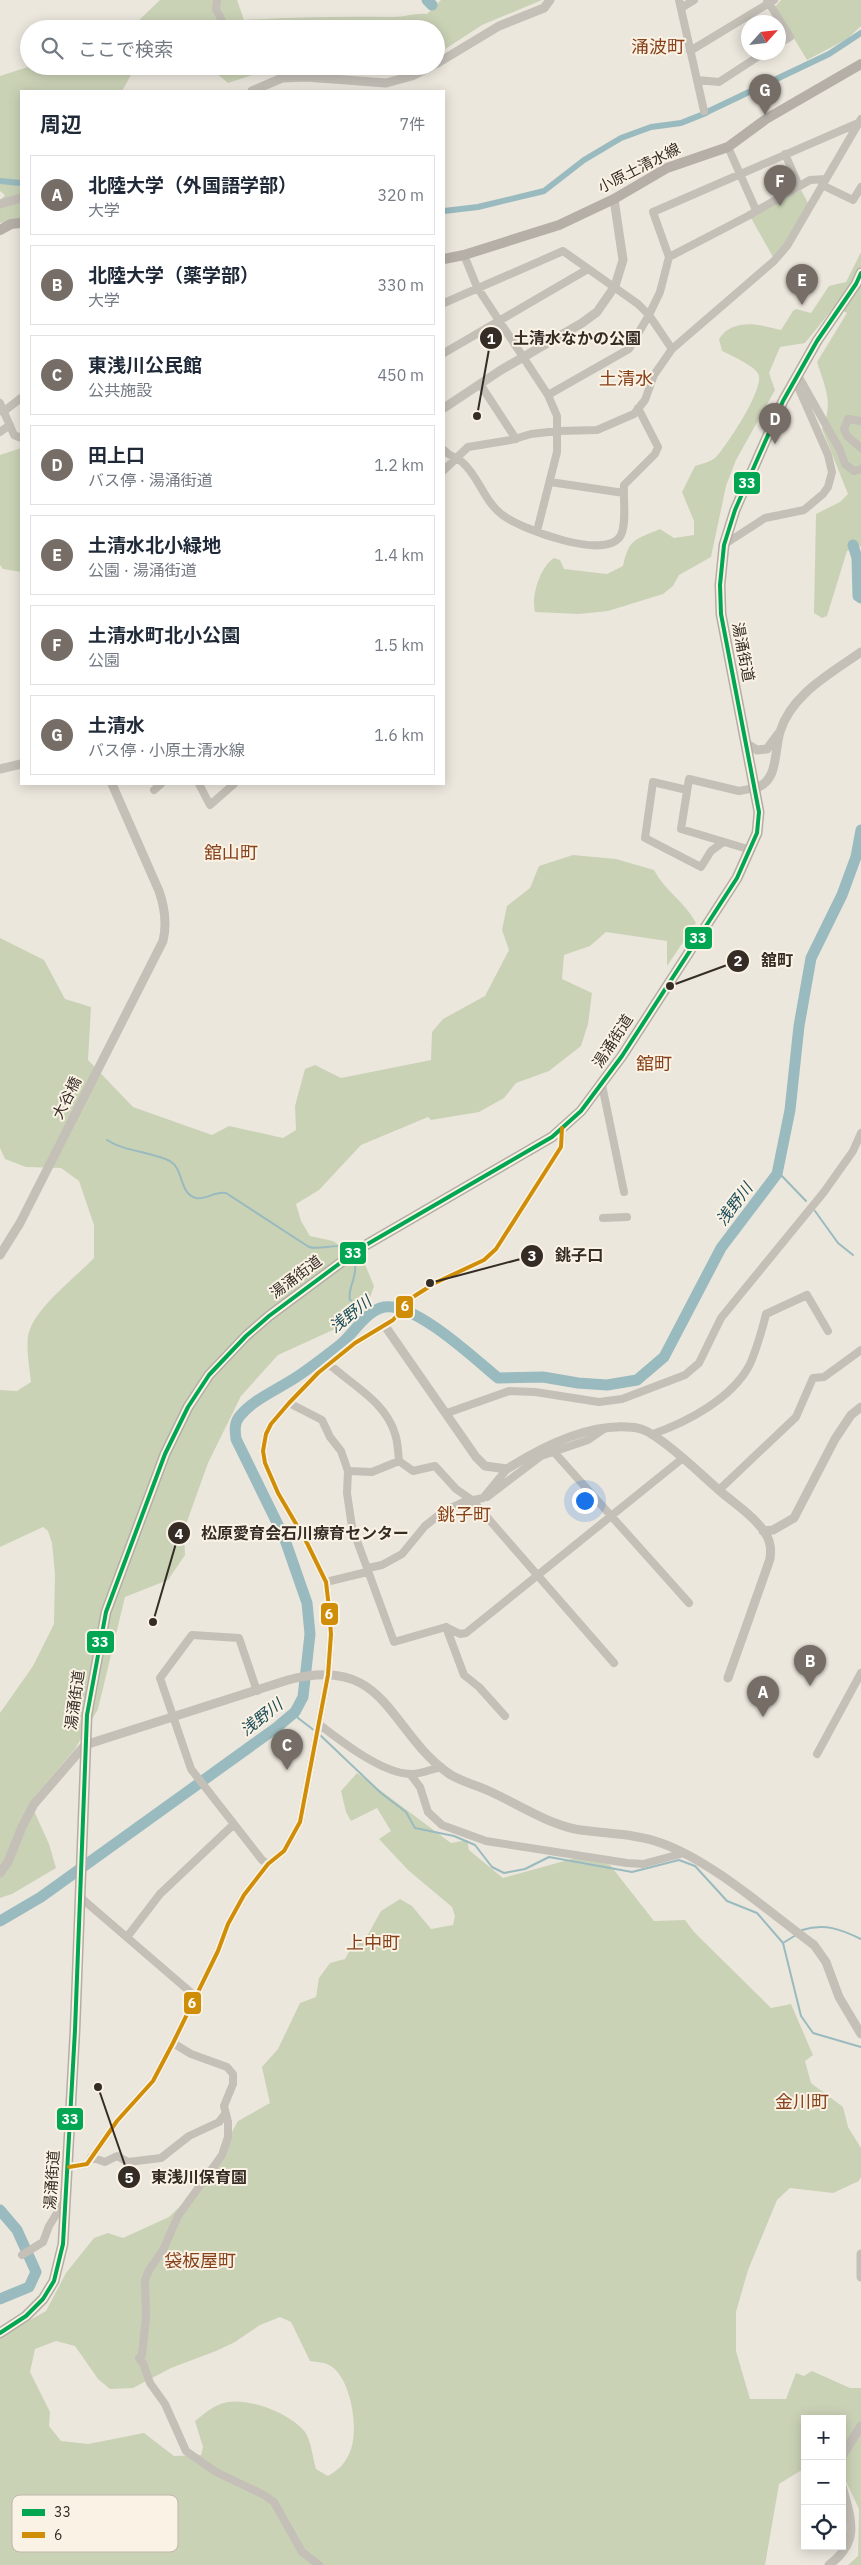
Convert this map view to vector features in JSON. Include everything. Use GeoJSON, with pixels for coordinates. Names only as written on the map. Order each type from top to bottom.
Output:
{"type":"FeatureCollection","features":[{"type":"Feature","properties":{"kind":"main road","name":"小原土清水線"},"geometry":{"type":"LineString","coordinates":[[445,259],[464,255],[558,225],[614,199],[667,168],[728,147],[766,119],[861,64]]}},
{"type":"Feature","properties":{"kind":"main road"},"geometry":{"type":"LineString","coordinates":[[0,230],[11,224],[20,223]]}},
{"type":"Feature","properties":{"kind":"main road","name":"湯涌街道"},"geometry":{"type":"LineString","coordinates":[[0,2332],[34,2309],[43,2299],[54,2281],[63,2244],[69,2167],[87,1715],[106,1612],[165,1454],[188,1407],[209,1375],[246,1336],[359,1249],[534,1148],[562,1128],[602,1086],[728,893],[751,850],[757,833],[759,812],[756,788],[721,614],[720,586],[724,545],[735,510],[775,418],[796,377],[861,273]]}},
{"type":"Feature","properties":{"kind":"street"},"geometry":{"type":"LineString","coordinates":[[217,0],[216,9],[222,20]]}},
{"type":"Feature","properties":{"kind":"street"},"geometry":{"type":"LineString","coordinates":[[445,59],[499,26],[544,8],[550,0]]}},
{"type":"Feature","properties":{"kind":"street"},"geometry":{"type":"LineString","coordinates":[[694,0],[680,4],[704,111]]}},
{"type":"Feature","properties":{"kind":"street"},"geometry":{"type":"LineString","coordinates":[[690,50],[770,1],[778,15]]}},
{"type":"Feature","properties":{"kind":"street"},"geometry":{"type":"LineString","coordinates":[[786,30],[790,37],[786,39]]}},
{"type":"Feature","properties":{"kind":"street"},"geometry":{"type":"LineString","coordinates":[[445,56],[453,55]]}},
{"type":"Feature","properties":{"kind":"street"},"geometry":{"type":"LineString","coordinates":[[697,80],[718,82],[752,60]]}},
{"type":"Feature","properties":{"kind":"street"},"geometry":{"type":"LineString","coordinates":[[254,90],[282,78],[306,77],[386,83],[414,75]]}},
{"type":"Feature","properties":{"kind":"street"},"geometry":{"type":"LineString","coordinates":[[548,395],[629,349],[649,316],[660,292],[669,257],[653,212],[739,173],[859,124]]}},
{"type":"Feature","properties":{"kind":"street"},"geometry":{"type":"LineString","coordinates":[[445,469],[454,458],[468,447],[558,431],[597,430],[634,414],[654,375],[672,350],[774,261],[787,246],[859,124]]}},
{"type":"Feature","properties":{"kind":"street"},"geometry":{"type":"LineString","coordinates":[[728,147],[756,210]]}},
{"type":"Feature","properties":{"kind":"street"},"geometry":{"type":"LineString","coordinates":[[785,154],[799,186]]}},
{"type":"Feature","properties":{"kind":"street"},"geometry":{"type":"LineString","coordinates":[[669,257],[810,180],[824,182],[853,200],[861,186]]}},
{"type":"Feature","properties":{"kind":"street"},"geometry":{"type":"LineString","coordinates":[[0,204],[20,198]]}},
{"type":"Feature","properties":{"kind":"street"},"geometry":{"type":"LineString","coordinates":[[445,407],[597,312],[615,286],[623,260],[614,199]]}},
{"type":"Feature","properties":{"kind":"street"},"geometry":{"type":"LineString","coordinates":[[445,303],[563,251],[615,286],[649,316],[672,350]]}},
{"type":"Feature","properties":{"kind":"street"},"geometry":{"type":"LineString","coordinates":[[464,255],[477,287],[548,395],[557,416],[557,452],[537,531]]}},
{"type":"Feature","properties":{"kind":"street"},"geometry":{"type":"LineString","coordinates":[[445,352],[588,269]]}},
{"type":"Feature","properties":{"kind":"street"},"geometry":{"type":"LineString","coordinates":[[796,377],[840,450],[844,464],[854,471],[861,469]]}},
{"type":"Feature","properties":{"kind":"street"},"geometry":{"type":"LineString","coordinates":[[724,545],[765,518],[804,510],[823,494],[828,487],[832,472],[828,454],[796,377]]}},
{"type":"Feature","properties":{"kind":"street"},"geometry":{"type":"LineString","coordinates":[[480,384],[516,439]]}},
{"type":"Feature","properties":{"kind":"street"},"geometry":{"type":"LineString","coordinates":[[4,412],[20,399]]}},
{"type":"Feature","properties":{"kind":"street"},"geometry":{"type":"LineString","coordinates":[[0,403],[14,435],[20,438]]}},
{"type":"Feature","properties":{"kind":"street"},"geometry":{"type":"LineString","coordinates":[[445,451],[450,457],[462,462],[503,516],[537,531],[584,545],[601,547],[620,536],[623,527],[624,485],[655,454],[658,447],[638,408]]}},
{"type":"Feature","properties":{"kind":"street"},"geometry":{"type":"LineString","coordinates":[[861,421],[848,419],[844,429],[847,436],[861,448]]}},
{"type":"Feature","properties":{"kind":"street"},"geometry":{"type":"LineString","coordinates":[[0,432],[10,425]]}},
{"type":"Feature","properties":{"kind":"street"},"geometry":{"type":"LineString","coordinates":[[550,482],[624,493]]}},
{"type":"Feature","properties":{"kind":"street"},"geometry":{"type":"LineString","coordinates":[[747,744],[757,750],[767,749],[780,732],[791,709],[804,693],[861,652]]}},
{"type":"Feature","properties":{"kind":"street"},"geometry":{"type":"LineString","coordinates":[[751,850],[722,843],[681,829],[689,779],[739,791],[762,786],[769,780],[778,750],[780,732]]}},
{"type":"Feature","properties":{"kind":"street"},"geometry":{"type":"LineString","coordinates":[[0,769],[20,764]]}},
{"type":"Feature","properties":{"kind":"street"},"geometry":{"type":"LineString","coordinates":[[687,790],[653,782],[645,838],[701,866],[711,851],[722,843]]}},
{"type":"Feature","properties":{"kind":"street","name":"大谷橋"},"geometry":{"type":"LineString","coordinates":[[0,1255],[20,1224],[163,941],[166,931],[164,905],[159,891],[112,785]]}},
{"type":"Feature","properties":{"kind":"street"},"geometry":{"type":"LineString","coordinates":[[200,785],[210,805],[233,785]]}},
{"type":"Feature","properties":{"kind":"street"},"geometry":{"type":"LineString","coordinates":[[602,1086],[624,1192]]}},
{"type":"Feature","properties":{"kind":"street"},"geometry":{"type":"LineString","coordinates":[[69,2167],[87,2164],[117,2120],[153,2080],[173,2043],[218,1951],[228,1924],[244,1895],[268,1864],[284,1851],[298,1827],[320,1727],[328,1675],[331,1634],[326,1582],[306,1541],[278,1493],[265,1463],[263,1452],[270,1424],[329,1364],[355,1343],[386,1326],[413,1297],[435,1283],[484,1260],[496,1249],[561,1147],[562,1128]]}},
{"type":"Feature","properties":{"kind":"street"},"geometry":{"type":"LineString","coordinates":[[447,1413],[509,1391],[535,1392],[599,1402],[622,1398],[685,1375],[699,1363],[721,1318],[819,1198],[853,1151],[861,1133]]}},
{"type":"Feature","properties":{"kind":"street"},"geometry":{"type":"LineString","coordinates":[[603,1218],[627,1217]]}},
{"type":"Feature","properties":{"kind":"street"},"geometry":{"type":"LineString","coordinates":[[653,1434],[694,1417],[742,1378],[750,1364],[766,1314],[807,1295],[828,1331]]}},
{"type":"Feature","properties":{"kind":"street"},"geometry":{"type":"LineString","coordinates":[[386,1326],[480,1462],[485,1466],[507,1469]]}},
{"type":"Feature","properties":{"kind":"street"},"geometry":{"type":"LineString","coordinates":[[719,1490],[796,1417],[813,1378],[824,1377],[861,1350]]}},
{"type":"Feature","properties":{"kind":"street"},"geometry":{"type":"LineString","coordinates":[[329,1364],[356,1384],[387,1416],[395,1434],[399,1461],[414,1471],[435,1466],[456,1489],[472,1500],[614,1664]]}},
{"type":"Feature","properties":{"kind":"street"},"geometry":{"type":"LineString","coordinates":[[289,1403],[322,1420],[330,1438],[342,1451],[348,1472],[347,1493],[352,1527],[394,1642],[446,1627],[460,1634],[466,1633],[613,1517],[683,1458]]}},
{"type":"Feature","properties":{"kind":"street"},"geometry":{"type":"LineString","coordinates":[[763,1531],[773,1530],[794,1518],[835,1439],[851,1415],[861,1407]]}},
{"type":"Feature","properties":{"kind":"street"},"geometry":{"type":"LineString","coordinates":[[483,1498],[507,1469],[536,1450],[571,1437],[604,1429],[630,1427],[653,1434],[683,1458],[763,1531],[771,1548],[770,1558],[728,1678]]}},
{"type":"Feature","properties":{"kind":"street"},"geometry":{"type":"LineString","coordinates":[[326,1582],[382,1565],[402,1554],[425,1526],[444,1511],[491,1495],[515,1474],[541,1456],[588,1440],[604,1429]]}},
{"type":"Feature","properties":{"kind":"street"},"geometry":{"type":"LineString","coordinates":[[554,1452],[689,1603]]}},
{"type":"Feature","properties":{"kind":"street"},"geometry":{"type":"LineString","coordinates":[[348,1472],[372,1472],[399,1461]]}},
{"type":"Feature","properties":{"kind":"street"},"geometry":{"type":"LineString","coordinates":[[446,1627],[464,1675],[479,1687],[505,1716]]}},
{"type":"Feature","properties":{"kind":"street"},"geometry":{"type":"LineString","coordinates":[[257,1691],[238,1638],[192,1635],[160,1678],[190,1769],[262,1860],[268,1864]]}},
{"type":"Feature","properties":{"kind":"street"},"geometry":{"type":"LineString","coordinates":[[817,1754],[861,1673]]}},
{"type":"Feature","properties":{"kind":"street"},"geometry":{"type":"LineString","coordinates":[[0,1873],[8,1862],[22,1826],[34,1804],[85,1745],[288,1680],[310,1675],[328,1675],[357,1682],[374,1692],[387,1703],[428,1756],[449,1774],[496,1794],[545,1820],[574,1829],[659,1842],[695,1858],[814,1945],[826,1962],[839,1997],[861,2034]]}},
{"type":"Feature","properties":{"kind":"street"},"geometry":{"type":"LineString","coordinates":[[320,1727],[368,1758],[410,1774],[420,1787],[428,1812],[438,1824],[486,1841],[643,1864],[684,1852]]}},
{"type":"Feature","properties":{"kind":"street"},"geometry":{"type":"LineString","coordinates":[[410,1774],[441,1767]]}},
{"type":"Feature","properties":{"kind":"street"},"geometry":{"type":"LineString","coordinates":[[127,1937],[160,1894],[234,1824]]}},
{"type":"Feature","properties":{"kind":"street"},"geometry":{"type":"LineString","coordinates":[[80,1897],[195,1996]]}},
{"type":"Feature","properties":{"kind":"street"},"geometry":{"type":"LineString","coordinates":[[173,2043],[191,2054],[230,2069],[233,2084],[224,2106],[228,2122],[228,2137],[222,2155],[178,2216],[163,2250],[144,2280],[146,2317],[142,2355],[139,2358],[143,2363],[150,2383],[165,2404],[186,2451],[216,2472],[264,2495],[274,2502],[302,2552],[319,2565]]}},
{"type":"Feature","properties":{"kind":"street"},"geometry":{"type":"LineString","coordinates":[[91,2157],[105,2162],[117,2156],[128,2162],[161,2158],[189,2136],[219,2122],[225,2114]]}},
{"type":"Feature","properties":{"kind":"street"},"geometry":{"type":"LineString","coordinates":[[22,2255],[43,2242],[49,2226],[66,2198]]}},
{"type":"Feature","properties":{"kind":"street"},"geometry":{"type":"LineString","coordinates":[[861,2254],[861,2277]]}},
{"type":"Feature","properties":{"kind":"street"},"geometry":{"type":"LineString","coordinates":[[846,2450],[861,2426]]}},
{"type":"Feature","properties":{"kind":"street"},"geometry":{"type":"LineString","coordinates":[[829,2565],[845,2553],[849,2545],[852,2530],[846,2502]]}},
{"type":"Feature","properties":{"kind":"green space"},"geometry":{"type":"Polygon","coordinates":[[[160,0],[237,0],[244,20],[139,20],[160,0]]]}},
{"type":"Feature","properties":{"kind":"green space"},"geometry":{"type":"Polygon","coordinates":[[[441,0],[542,0],[482,25],[445,49],[445,20],[244,20],[318,17],[397,17],[427,14],[441,0]]]}},
{"type":"Feature","properties":{"kind":"green space"},"geometry":{"type":"Polygon","coordinates":[[[781,0],[861,0],[861,26],[847,39],[807,60],[786,25],[786,15],[780,15],[775,7],[781,0]]]}},
{"type":"Feature","properties":{"kind":"green space"},"geometry":{"type":"Polygon","coordinates":[[[20,70],[20,75],[131,75],[123,90],[20,90],[20,220],[0,223],[0,201],[5,195],[0,191],[0,76],[20,70]]]}},
{"type":"Feature","properties":{"kind":"green space"},"geometry":{"type":"Polygon","coordinates":[[[219,75],[252,75],[228,83],[219,75]]]}},
{"type":"Feature","properties":{"kind":"green space"},"geometry":{"type":"Polygon","coordinates":[[[801,190],[808,203],[783,246],[773,257],[751,218],[801,190]]]}},
{"type":"Feature","properties":{"kind":"green space"},"geometry":{"type":"Polygon","coordinates":[[[861,252],[861,546],[847,551],[827,616],[822,618],[814,613],[816,514],[840,502],[848,494],[822,429],[826,420],[828,403],[817,362],[847,313],[835,306],[805,343],[780,347],[769,373],[775,390],[736,460],[726,486],[711,557],[679,575],[673,586],[663,594],[608,611],[579,614],[535,612],[534,598],[538,582],[549,562],[554,558],[560,560],[564,569],[607,574],[623,566],[631,545],[634,541],[645,535],[660,529],[674,538],[694,535],[694,521],[682,492],[695,466],[714,459],[728,442],[750,405],[758,384],[759,376],[754,369],[722,351],[719,339],[725,332],[740,325],[757,325],[781,330],[796,309],[811,313],[829,286],[846,282],[861,252]]]}},
{"type":"Feature","properties":{"kind":"green space"},"geometry":{"type":"Polygon","coordinates":[[[20,448],[20,572],[3,569],[0,565],[0,455],[20,448]]]}},
{"type":"Feature","properties":{"kind":"green space"},"geometry":{"type":"Polygon","coordinates":[[[573,855],[616,859],[654,870],[696,923],[667,966],[667,941],[606,932],[590,946],[564,955],[562,979],[592,993],[588,1024],[581,1046],[549,1071],[516,1083],[504,1098],[479,1112],[431,1120],[428,1117],[361,1145],[319,1190],[296,1204],[301,1221],[310,1236],[333,1241],[364,1262],[374,1286],[366,1309],[346,1324],[278,1355],[241,1396],[208,1463],[184,1530],[185,1555],[168,1580],[125,1597],[98,1709],[75,1749],[30,1802],[49,1844],[56,1868],[12,1894],[0,1898],[0,1713],[33,1666],[54,1624],[55,1574],[52,1543],[48,1531],[43,1527],[0,1547],[0,1390],[17,1391],[31,1382],[28,1337],[33,1322],[48,1302],[94,1258],[94,1225],[79,1181],[61,1168],[26,1167],[5,1159],[0,1148],[0,938],[44,960],[65,999],[91,1007],[88,1060],[133,1107],[212,1135],[229,1126],[283,1138],[296,1130],[295,1106],[305,1069],[315,1065],[341,1078],[431,1060],[432,1032],[443,1019],[485,996],[509,950],[502,930],[507,906],[530,888],[539,866],[573,855]]]}},
{"type":"Feature","properties":{"kind":"green space"},"geometry":{"type":"Polygon","coordinates":[[[357,1773],[451,1843],[467,1840],[469,1850],[503,1878],[579,1857],[610,1865],[654,1921],[685,1920],[694,1932],[771,2008],[791,2004],[813,2055],[805,2061],[811,2083],[843,2107],[848,2127],[861,2148],[861,2177],[859,2181],[833,2193],[790,2188],[777,2200],[748,2270],[736,2312],[736,2351],[750,2399],[786,2399],[796,2373],[804,2376],[812,2371],[850,2388],[861,2388],[861,2565],[848,2565],[858,2556],[859,2509],[846,2481],[846,2415],[801,2415],[801,2470],[779,2484],[765,2565],[0,2565],[0,2337],[46,2311],[66,2273],[94,2238],[108,2233],[123,2238],[169,2217],[203,2184],[238,2121],[270,2103],[262,2067],[278,2049],[300,2003],[316,1997],[319,1978],[330,1963],[345,1959],[350,1950],[366,1938],[381,1911],[400,1899],[412,1906],[431,1929],[453,1925],[455,1916],[452,1907],[408,1870],[379,1839],[391,1831],[377,1808],[351,1821],[346,1812],[341,1791],[357,1773]],[[280,2317],[260,2325],[235,2342],[171,2368],[133,2388],[110,2389],[98,2379],[75,2346],[56,2341],[35,2349],[30,2372],[50,2412],[49,2426],[61,2441],[88,2444],[144,2433],[174,2456],[201,2455],[203,2447],[195,2421],[210,2409],[223,2403],[247,2402],[270,2409],[299,2425],[309,2440],[316,2469],[328,2476],[343,2464],[349,2454],[354,2433],[354,2420],[352,2406],[343,2381],[337,2371],[329,2365],[310,2361],[291,2322],[280,2317]]]}},
{"type":"Feature","properties":{"kind":"waterway"},"geometry":{"type":"LineString","coordinates":[[427,0],[432,5]]}},
{"type":"Feature","properties":{"kind":"waterway"},"geometry":{"type":"LineString","coordinates":[[707,112],[829,54],[861,33]]}},
{"type":"Feature","properties":{"kind":"waterway"},"geometry":{"type":"LineString","coordinates":[[445,211],[478,207],[544,191],[584,160],[621,138],[651,127],[681,123],[706,113]]}},
{"type":"Feature","properties":{"kind":"waterway"},"geometry":{"type":"LineString","coordinates":[[0,181],[20,183]]}},
{"type":"Feature","properties":{"kind":"waterway"},"geometry":{"type":"LineString","coordinates":[[853,545],[857,558],[858,596],[861,598]]}},
{"type":"Feature","properties":{"kind":"waterway","name":"浅野川"},"geometry":{"type":"LineString","coordinates":[[0,1921],[41,1897],[276,1728],[295,1712],[303,1697],[310,1634],[307,1603],[284,1537],[236,1439],[236,1422],[251,1405],[315,1364],[346,1340],[372,1313],[384,1307],[397,1308],[412,1313],[428,1322],[498,1378],[543,1377],[578,1383],[607,1385],[637,1380],[664,1357],[721,1248],[777,1174],[790,1110],[799,1026],[811,958],[842,895],[856,857],[861,830]]}},
{"type":"Feature","properties":{"kind":"waterway"},"geometry":{"type":"LineString","coordinates":[[107,1140],[122,1147],[170,1161],[178,1170],[184,1187],[191,1196],[203,1198],[218,1193],[226,1193],[309,1247],[340,1246],[350,1250]]}},
{"type":"Feature","properties":{"kind":"waterway"},"geometry":{"type":"LineString","coordinates":[[777,1174],[780,1174],[806,1201]]}},
{"type":"Feature","properties":{"kind":"waterway"},"geometry":{"type":"LineString","coordinates":[[815,1211],[838,1243],[853,1255]]}},
{"type":"Feature","properties":{"kind":"waterway"},"geometry":{"type":"LineString","coordinates":[[354,1258],[355,1271],[350,1291],[350,1300],[362,1307],[383,1307]]}},
{"type":"Feature","properties":{"kind":"waterway"},"geometry":{"type":"LineString","coordinates":[[295,1712],[298,1718],[315,1731]]}},
{"type":"Feature","properties":{"kind":"waterway"},"geometry":{"type":"LineString","coordinates":[[319,1734],[381,1793],[406,1812],[415,1828],[454,1836],[475,1845],[492,1867],[504,1873],[525,1869],[549,1857],[632,1872],[679,1860],[695,1866],[727,1901],[757,1913],[783,1943],[801,2016],[813,2033],[861,2047]]}},
{"type":"Feature","properties":{"kind":"waterway"},"geometry":{"type":"LineString","coordinates":[[802,1930],[818,1927],[832,1928],[861,1939]]}},
{"type":"Feature","properties":{"kind":"waterway"},"geometry":{"type":"LineString","coordinates":[[783,1943],[796,1935]]}},
{"type":"Feature","properties":{"kind":"waterway","name":"浅野川"},"geometry":{"type":"LineString","coordinates":[[0,2210],[17,2230],[36,2272],[29,2287],[0,2299]]}},
{"type":"Feature","properties":{"kind":"transit line","name":"33"},"geometry":{"type":"LineString","coordinates":[[0,2333],[26,2316],[43,2299],[54,2281],[63,2244],[75,2030],[87,1715],[106,1612],[165,1454],[188,1407],[209,1375],[246,1336],[269,1316],[359,1249],[552,1137],[581,1111],[622,1056],[737,878],[757,833],[759,812],[721,614],[720,585],[724,545],[735,510],[783,401],[817,341],[856,284],[861,273]]}},
{"type":"Feature","properties":{"kind":"transit line","name":"6"},"geometry":{"type":"LineString","coordinates":[[69,2167],[87,2164],[117,2121],[153,2081],[218,1951],[228,1924],[244,1895],[268,1864],[284,1851],[300,1822],[328,1675],[331,1634],[329,1608],[326,1582],[306,1541],[278,1493],[265,1463],[263,1451],[266,1434],[271,1424],[318,1373],[355,1343],[393,1320],[413,1297],[435,1283],[484,1260],[496,1249],[561,1147],[562,1128]]}},
{"type":"Feature","properties":{"kind":"place","name":"土清水"},"geometry":{"type":"Point","coordinates":[765,115]}},
{"type":"Feature","properties":{"kind":"place","name":"土清水町北小公園"},"geometry":{"type":"Point","coordinates":[780,206]}},
{"type":"Feature","properties":{"kind":"place","name":"土清水北小緑地"},"geometry":{"type":"Point","coordinates":[802,305]}},
{"type":"Feature","properties":{"kind":"place","name":"土清水なかの公園"},"geometry":{"type":"Point","coordinates":[477,416]}},
{"type":"Feature","properties":{"kind":"place","name":"田上口"},"geometry":{"type":"Point","coordinates":[775,444]}},
{"type":"Feature","properties":{"kind":"place","name":"舘町"},"geometry":{"type":"Point","coordinates":[670,986]}},
{"type":"Feature","properties":{"kind":"place","name":"銚子口"},"geometry":{"type":"Point","coordinates":[430,1283]}},
{"type":"Feature","properties":{"kind":"place","name":"松原愛育会石川療育センター"},"geometry":{"type":"Point","coordinates":[153,1622]}},
{"type":"Feature","properties":{"kind":"place","name":"北陸大学（薬学部）"},"geometry":{"type":"Point","coordinates":[810,1686]}},
{"type":"Feature","properties":{"kind":"place","name":"北陸大学（外国語学部）"},"geometry":{"type":"Point","coordinates":[763,1717]}},
{"type":"Feature","properties":{"kind":"place","name":"東浅川公民館"},"geometry":{"type":"Point","coordinates":[287,1770]}},
{"type":"Feature","properties":{"kind":"place","name":"東浅川保育園"},"geometry":{"type":"Point","coordinates":[98,2087]}},
{"type":"Feature","properties":{"kind":"district","name":"涌波町"},"geometry":{"type":"Point","coordinates":[658,47]}},
{"type":"Feature","properties":{"kind":"district","name":"土清水"},"geometry":{"type":"Point","coordinates":[626,379]}},
{"type":"Feature","properties":{"kind":"district","name":"舘山町"},"geometry":{"type":"Point","coordinates":[231,853]}},
{"type":"Feature","properties":{"kind":"district","name":"舘町"},"geometry":{"type":"Point","coordinates":[654,1064]}},
{"type":"Feature","properties":{"kind":"district","name":"銚子町"},"geometry":{"type":"Point","coordinates":[464,1515]}},
{"type":"Feature","properties":{"kind":"district","name":"上中町"},"geometry":{"type":"Point","coordinates":[373,1943]}},
{"type":"Feature","properties":{"kind":"district","name":"金川町"},"geometry":{"type":"Point","coordinates":[802,2102]}},
{"type":"Feature","properties":{"kind":"district","name":"袋板屋町"},"geometry":{"type":"Point","coordinates":[200,2261]}}]}
